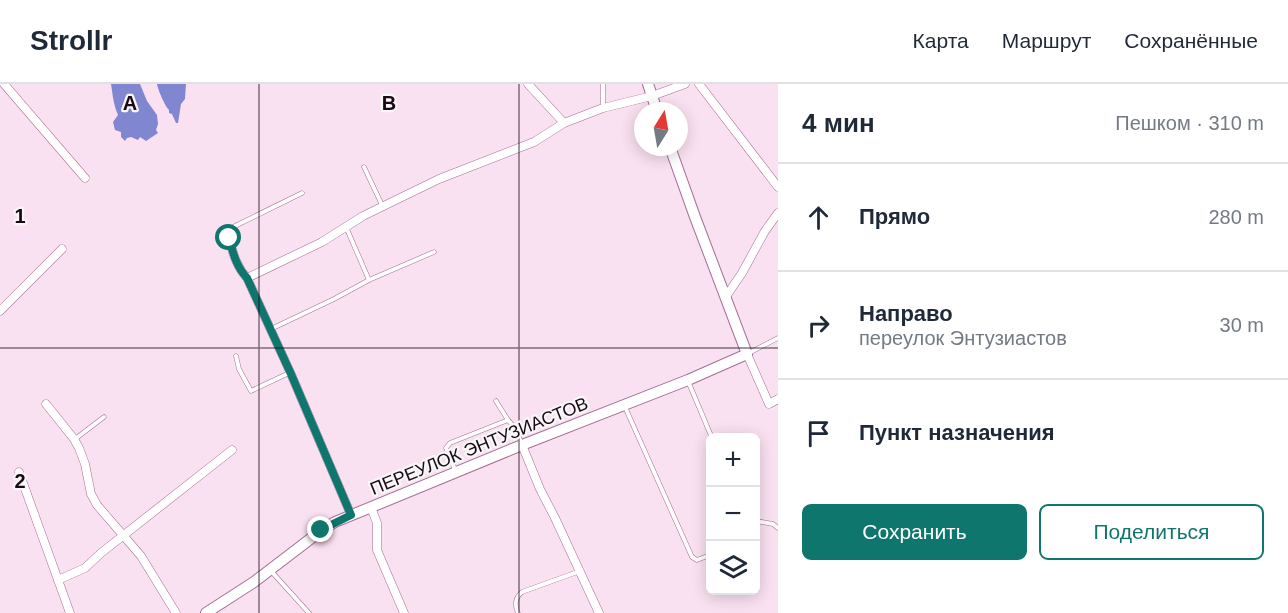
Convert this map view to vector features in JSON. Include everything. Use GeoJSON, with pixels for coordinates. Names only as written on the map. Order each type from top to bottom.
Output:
{"type":"FeatureCollection","features":[{"type":"Feature","properties":{"kind":"main road"},"geometry":{"type":"LineString","coordinates":[[648,84],[654,102]]}},
{"type":"Feature","properties":{"kind":"main road"},"geometry":{"type":"LineString","coordinates":[[673,156],[726,298],[752,352]]}},
{"type":"Feature","properties":{"kind":"main road","name":"ПЕРЕУЛОК ЭНТУЗИАСТОВ"},"geometry":{"type":"LineString","coordinates":[[206,613],[271,570],[321,530],[351,515],[688,380],[752,352]]}},
{"type":"Feature","properties":{"kind":"street"},"geometry":{"type":"LineString","coordinates":[[4,84],[85,178]]}},
{"type":"Feature","properties":{"kind":"street"},"geometry":{"type":"LineString","coordinates":[[528,84],[564,123]]}},
{"type":"Feature","properties":{"kind":"street"},"geometry":{"type":"LineString","coordinates":[[247,278],[322,242],[363,216],[439,179],[534,142],[564,123],[603,108],[652,96],[685,84]]}},
{"type":"Feature","properties":{"kind":"street"},"geometry":{"type":"LineString","coordinates":[[699,84],[778,187]]}},
{"type":"Feature","properties":{"kind":"street"},"geometry":{"type":"LineString","coordinates":[[726,298],[778,213]]}},
{"type":"Feature","properties":{"kind":"street"},"geometry":{"type":"LineString","coordinates":[[229,238],[237,264],[247,278],[351,515]]}},
{"type":"Feature","properties":{"kind":"street"},"geometry":{"type":"LineString","coordinates":[[0,311],[62,249]]}},
{"type":"Feature","properties":{"kind":"street"},"geometry":{"type":"LineString","coordinates":[[752,352],[769,404],[778,399]]}},
{"type":"Feature","properties":{"kind":"street"},"geometry":{"type":"LineString","coordinates":[[46,404],[79,448],[91,494],[97,505],[141,556],[176,613]]}},
{"type":"Feature","properties":{"kind":"street"},"geometry":{"type":"LineString","coordinates":[[522,445],[540,489],[599,613]]}},
{"type":"Feature","properties":{"kind":"street"},"geometry":{"type":"LineString","coordinates":[[58,580],[85,568],[232,450]]}},
{"type":"Feature","properties":{"kind":"street"},"geometry":{"type":"LineString","coordinates":[[19,472],[70,613]]}},
{"type":"Feature","properties":{"kind":"street"},"geometry":{"type":"LineString","coordinates":[[371,507],[377,523],[377,550],[404,613]]}},
{"type":"Feature","properties":{"kind":"lane"},"geometry":{"type":"LineString","coordinates":[[603,84],[603,108]]}},
{"type":"Feature","properties":{"kind":"lane"},"geometry":{"type":"LineString","coordinates":[[364,167],[383,207]]}},
{"type":"Feature","properties":{"kind":"lane"},"geometry":{"type":"LineString","coordinates":[[229,238],[233,227],[302,193]]}},
{"type":"Feature","properties":{"kind":"lane"},"geometry":{"type":"LineString","coordinates":[[346,227],[369,280]]}},
{"type":"Feature","properties":{"kind":"lane"},"geometry":{"type":"LineString","coordinates":[[270,329],[369,280],[434,252]]}},
{"type":"Feature","properties":{"kind":"lane"},"geometry":{"type":"LineString","coordinates":[[752,352],[778,338]]}},
{"type":"Feature","properties":{"kind":"lane"},"geometry":{"type":"LineString","coordinates":[[236,356],[239,369],[251,391],[290,373]]}},
{"type":"Feature","properties":{"kind":"lane"},"geometry":{"type":"LineString","coordinates":[[688,380],[710,433]]}},
{"type":"Feature","properties":{"kind":"lane"},"geometry":{"type":"LineString","coordinates":[[496,401],[515,428],[522,445]]}},
{"type":"Feature","properties":{"kind":"lane"},"geometry":{"type":"LineString","coordinates":[[624,406],[692,557],[697,560],[706,557]]}},
{"type":"Feature","properties":{"kind":"lane"},"geometry":{"type":"LineString","coordinates":[[74,439],[104,417]]}},
{"type":"Feature","properties":{"kind":"lane"},"geometry":{"type":"LineString","coordinates":[[456,472],[446,448],[448,444],[508,420]]}},
{"type":"Feature","properties":{"kind":"lane"},"geometry":{"type":"LineString","coordinates":[[760,522],[773,524],[778,528]]}},
{"type":"Feature","properties":{"kind":"lane"},"geometry":{"type":"LineString","coordinates":[[271,570],[309,613]]}},
{"type":"Feature","properties":{"kind":"lane"},"geometry":{"type":"LineString","coordinates":[[518,613],[515,602],[517,596],[522,592],[580,571]]}},
{"type":"Feature","properties":{"kind":"water"},"geometry":{"type":"Polygon","coordinates":[[[111,84],[140,84],[147,101],[157,115],[156,130],[158,133],[146,141],[140,137],[138,140],[131,137],[125,141],[121,137],[121,132],[115,130],[113,122],[118,115],[111,84]]]}},
{"type":"Feature","properties":{"kind":"water"},"geometry":{"type":"Polygon","coordinates":[[[157,84],[186,84],[185,99],[181,104],[178,123],[169,113],[157,84]]]}},
{"type":"Feature","properties":{"kind":"route"},"geometry":{"type":"LineString","coordinates":[[229,238],[237,264],[247,278],[291,374],[351,515],[321,530]]}}]}
